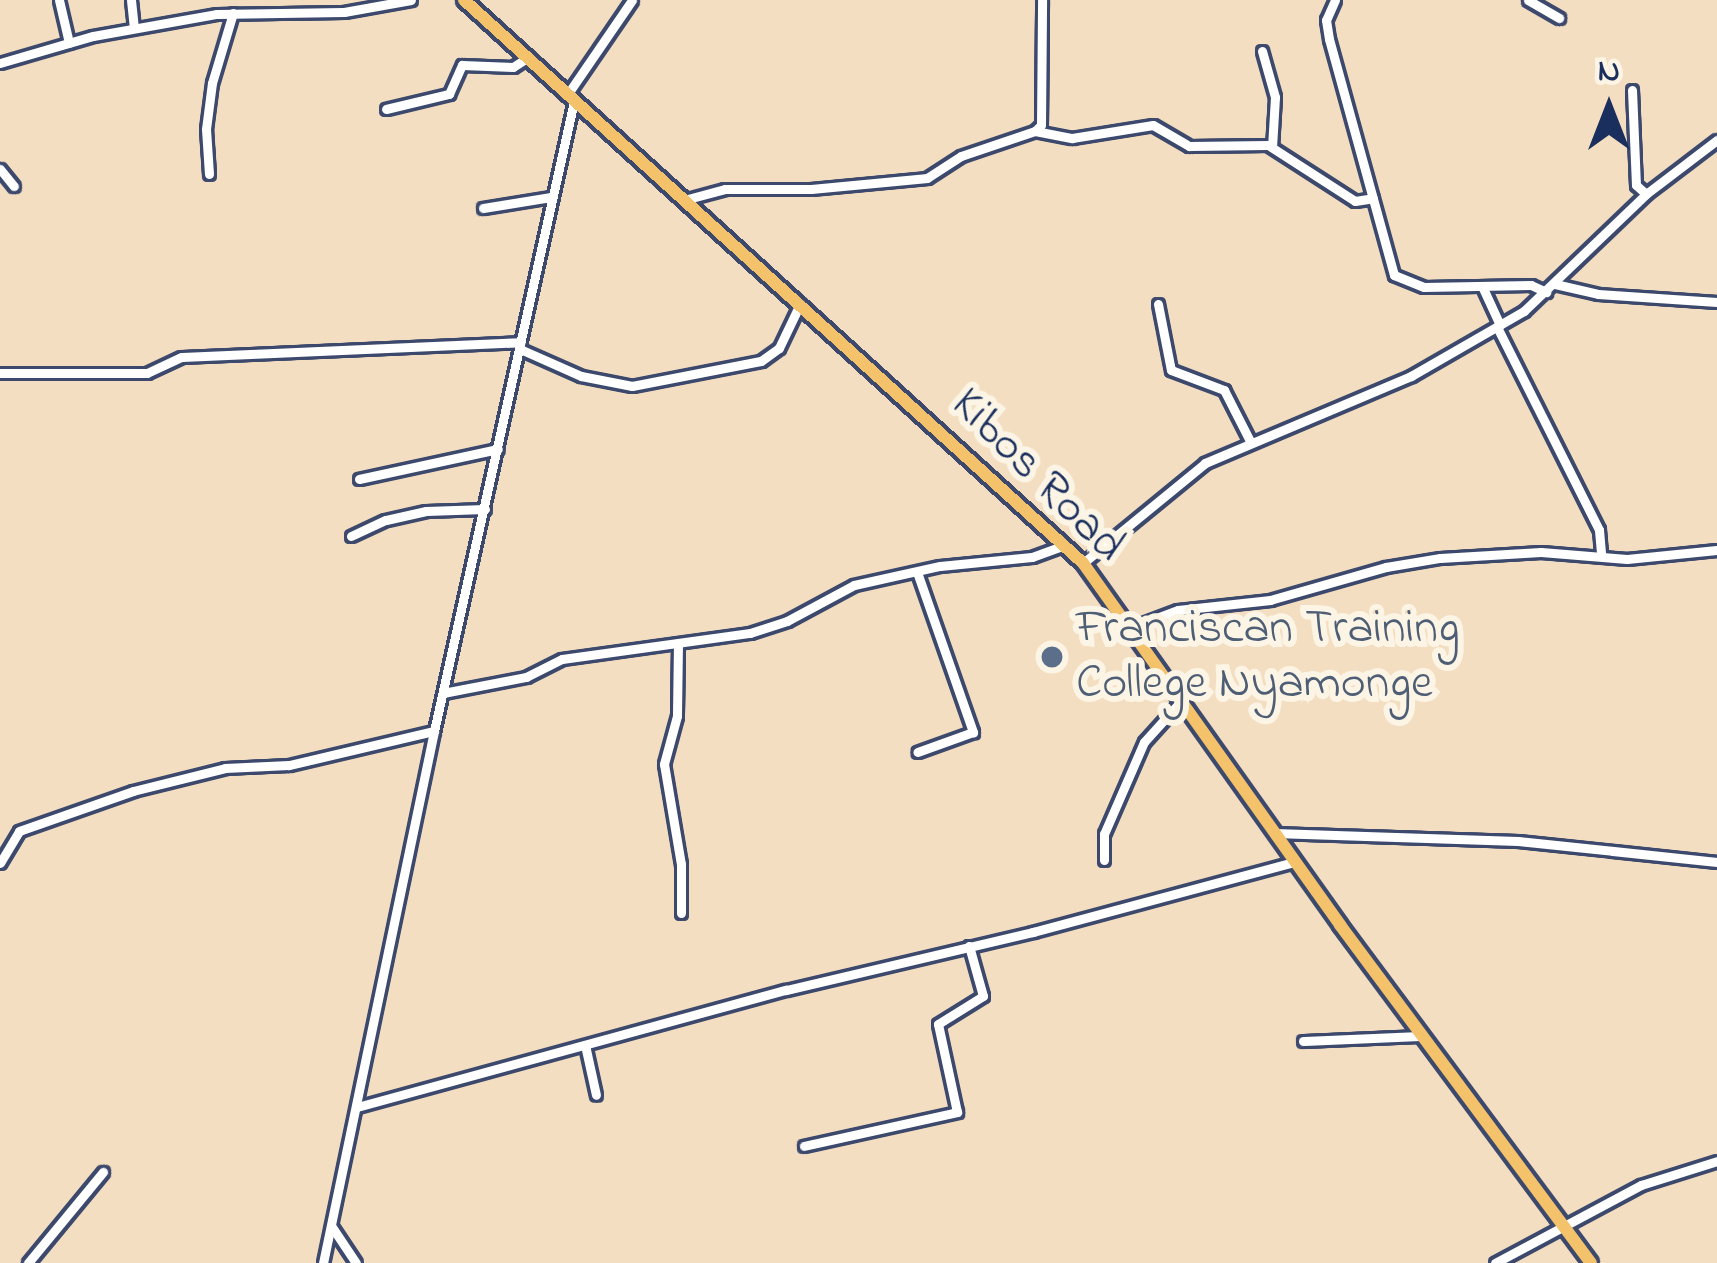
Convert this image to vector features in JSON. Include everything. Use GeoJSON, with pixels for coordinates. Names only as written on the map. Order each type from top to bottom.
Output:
{"type":"FeatureCollection","features":[{"type":"Feature","properties":{"kind":"main road","name":"Kibos Road"},"geometry":{"type":"LineString","coordinates":[[464,0],[1083,562],[1420,1036],[1566,1223],[1591,1263]]}},
{"type":"Feature","properties":{"kind":"street"},"geometry":{"type":"LineString","coordinates":[[59,0],[69,43]]}},
{"type":"Feature","properties":{"kind":"street"},"geometry":{"type":"LineString","coordinates":[[131,0],[134,28]]}},
{"type":"Feature","properties":{"kind":"street"},"geometry":{"type":"LineString","coordinates":[[204,0],[206,15]]}},
{"type":"Feature","properties":{"kind":"street"},"geometry":{"type":"LineString","coordinates":[[0,63],[69,43],[206,15],[344,12],[411,0]]}},
{"type":"Feature","properties":{"kind":"street"},"geometry":{"type":"LineString","coordinates":[[323,1263],[571,98],[632,0]]}},
{"type":"Feature","properties":{"kind":"street"},"geometry":{"type":"LineString","coordinates":[[1036,131],[1041,125],[1042,0]]}},
{"type":"Feature","properties":{"kind":"street"},"geometry":{"type":"LineString","coordinates":[[1335,0],[1329,39],[1394,275],[1424,287],[1531,285],[1717,302]]}},
{"type":"Feature","properties":{"kind":"street"},"geometry":{"type":"LineString","coordinates":[[1330,14],[1348,0]]}},
{"type":"Feature","properties":{"kind":"street"},"geometry":{"type":"LineString","coordinates":[[1528,0],[1558,18]]}},
{"type":"Feature","properties":{"kind":"street"},"geometry":{"type":"LineString","coordinates":[[209,174],[206,129],[212,83],[233,13]]}},
{"type":"Feature","properties":{"kind":"street"},"geometry":{"type":"LineString","coordinates":[[1262,51],[1275,98],[1272,147]]}},
{"type":"Feature","properties":{"kind":"street"},"geometry":{"type":"LineString","coordinates":[[386,109],[449,94],[462,64],[512,68],[527,58]]}},
{"type":"Feature","properties":{"kind":"street"},"geometry":{"type":"LineString","coordinates":[[1632,90],[1636,185],[1646,194]]}},
{"type":"Feature","properties":{"kind":"street"},"geometry":{"type":"LineString","coordinates":[[684,200],[725,189],[812,189],[927,178],[961,156],[1036,131],[1072,137],[1153,125],[1189,146],[1248,142],[1272,147],[1355,201],[1373,198]]}},
{"type":"Feature","properties":{"kind":"street"},"geometry":{"type":"LineString","coordinates":[[1083,562],[1185,476],[1250,441],[1411,376],[1498,326],[1551,288],[1646,194],[1717,140]]}},
{"type":"Feature","properties":{"kind":"street"},"geometry":{"type":"LineString","coordinates":[[0,169],[14,186]]}},
{"type":"Feature","properties":{"kind":"street"},"geometry":{"type":"LineString","coordinates":[[484,208],[551,197]]}},
{"type":"Feature","properties":{"kind":"street"},"geometry":{"type":"LineString","coordinates":[[1482,286],[1599,530],[1600,555]]}},
{"type":"Feature","properties":{"kind":"street"},"geometry":{"type":"LineString","coordinates":[[0,373],[147,373],[182,357],[520,346],[581,376],[632,386],[761,361],[778,348],[800,304]]}},
{"type":"Feature","properties":{"kind":"street"},"geometry":{"type":"LineString","coordinates":[[1158,304],[1171,370],[1224,390],[1250,441]]}},
{"type":"Feature","properties":{"kind":"street"},"geometry":{"type":"LineString","coordinates":[[358,479],[498,449]]}},
{"type":"Feature","properties":{"kind":"street"},"geometry":{"type":"LineString","coordinates":[[351,536],[386,520],[426,511],[485,509]]}},
{"type":"Feature","properties":{"kind":"street"},"geometry":{"type":"LineString","coordinates":[[443,693],[526,676],[562,659],[771,628],[854,585],[1032,557],[1065,544]]}},
{"type":"Feature","properties":{"kind":"street"},"geometry":{"type":"LineString","coordinates":[[1130,628],[1178,610],[1270,600],[1386,567],[1440,558],[1494,552],[1627,560],[1717,550]]}},
{"type":"Feature","properties":{"kind":"street"},"geometry":{"type":"LineString","coordinates":[[916,572],[973,732],[916,752]]}},
{"type":"Feature","properties":{"kind":"street"},"geometry":{"type":"LineString","coordinates":[[678,643],[677,716],[664,764],[681,864],[680,913]]}},
{"type":"Feature","properties":{"kind":"street"},"geometry":{"type":"LineString","coordinates":[[1104,860],[1104,834],[1144,742],[1181,700]]}},
{"type":"Feature","properties":{"kind":"street"},"geometry":{"type":"LineString","coordinates":[[0,863],[13,836],[26,827],[133,791],[225,768],[289,765],[434,731]]}},
{"type":"Feature","properties":{"kind":"street"},"geometry":{"type":"LineString","coordinates":[[1274,833],[1518,841],[1717,862]]}},
{"type":"Feature","properties":{"kind":"street"},"geometry":{"type":"LineString","coordinates":[[357,1107],[1294,862]]}},
{"type":"Feature","properties":{"kind":"street"},"geometry":{"type":"LineString","coordinates":[[804,1146],[957,1112],[938,1024],[983,996],[969,946]]}},
{"type":"Feature","properties":{"kind":"street"},"geometry":{"type":"LineString","coordinates":[[1303,1041],[1420,1036]]}},
{"type":"Feature","properties":{"kind":"street"},"geometry":{"type":"LineString","coordinates":[[585,1045],[596,1095]]}},
{"type":"Feature","properties":{"kind":"street"},"geometry":{"type":"LineString","coordinates":[[1496,1263],[1641,1185],[1717,1161]]}},
{"type":"Feature","properties":{"kind":"street"},"geometry":{"type":"LineString","coordinates":[[28,1263],[103,1172]]}},
{"type":"Feature","properties":{"kind":"street"},"geometry":{"type":"LineString","coordinates":[[332,1227],[356,1263]]}},
{"type":"Feature","properties":{"kind":"place","name":"Franciscan Training College Nyamonge"},"geometry":{"type":"Point","coordinates":[1052,657]}}]}
